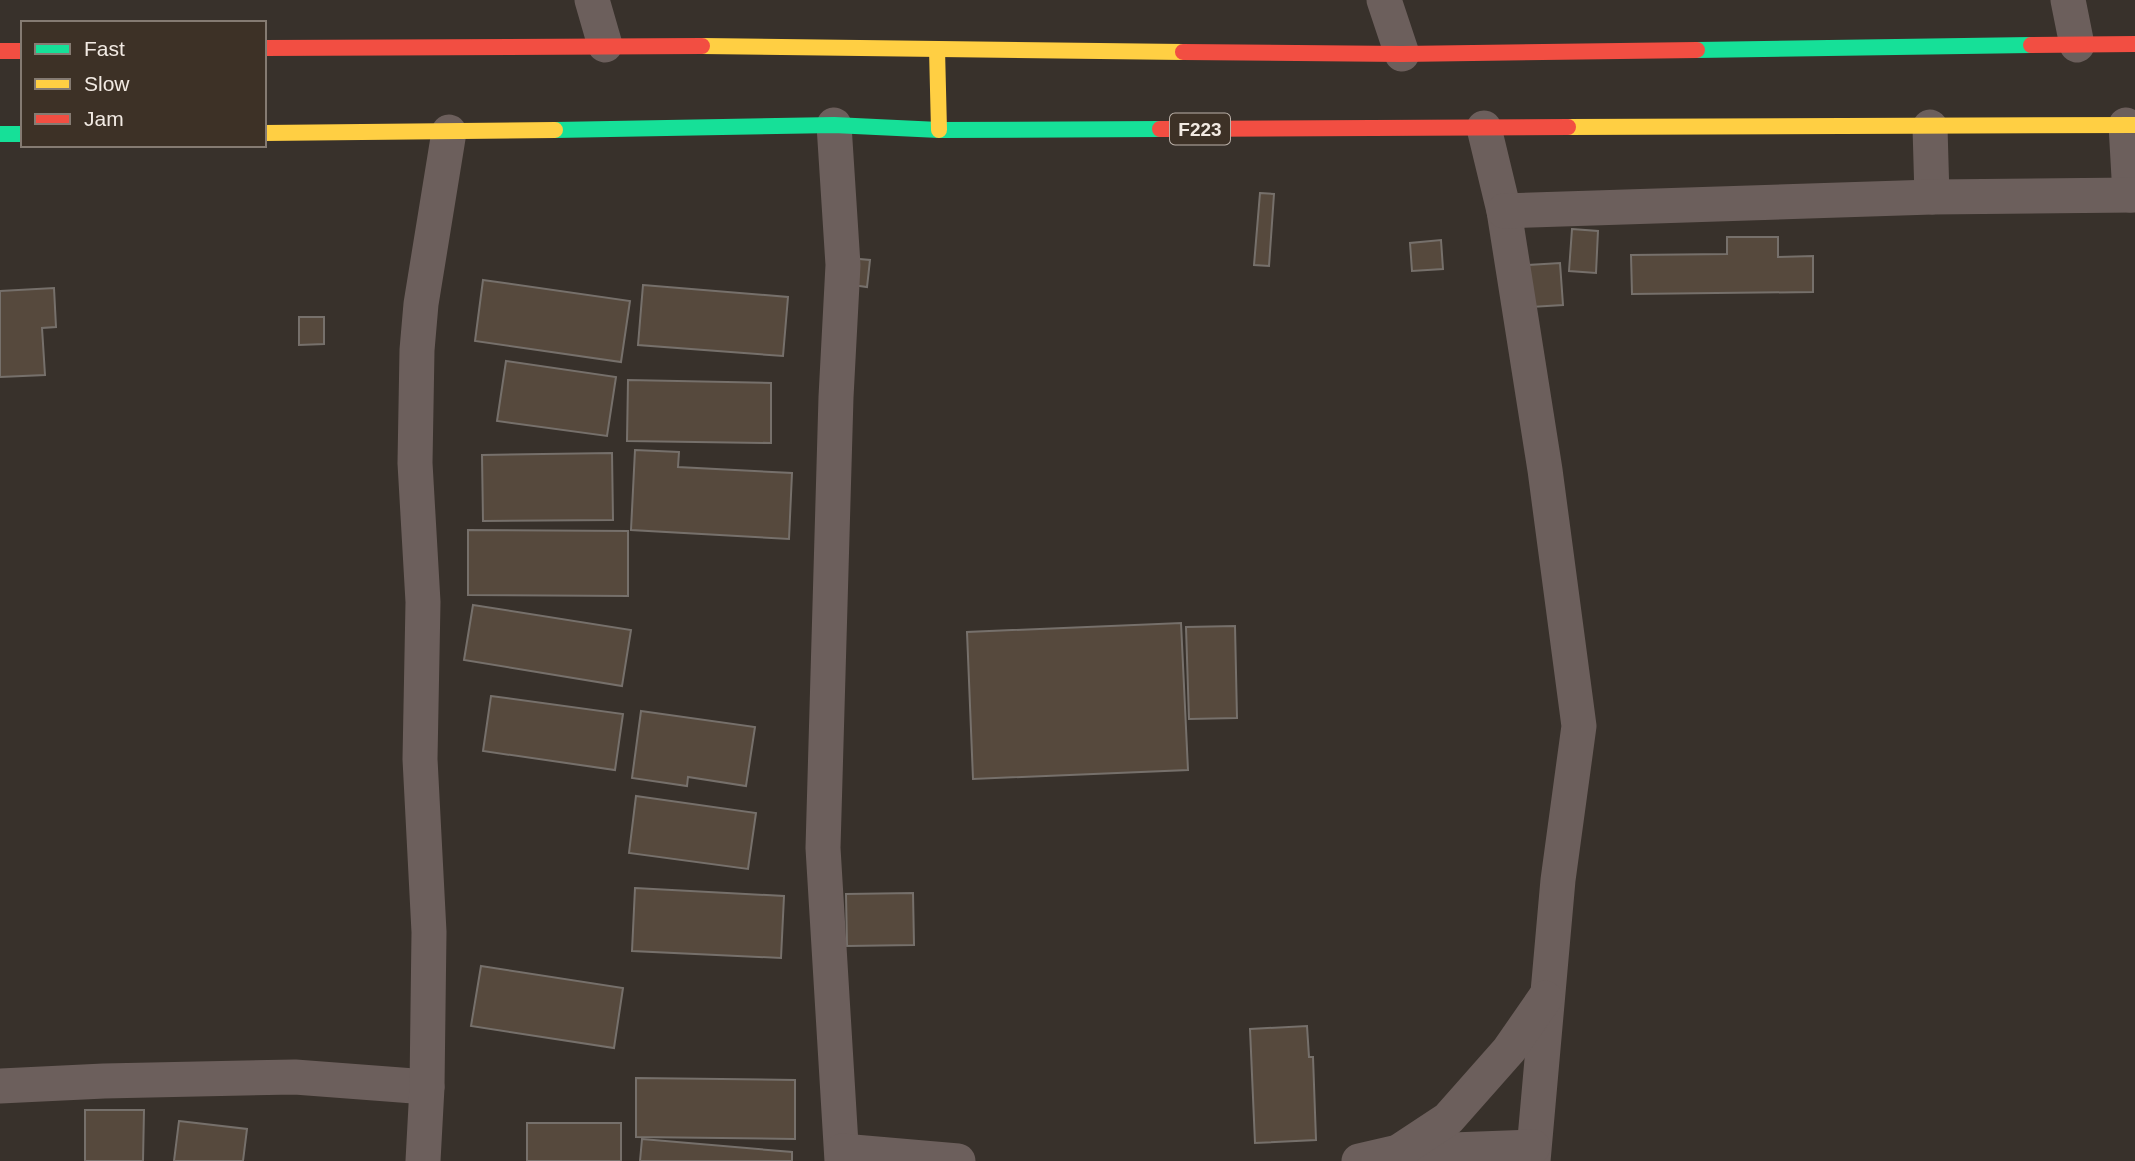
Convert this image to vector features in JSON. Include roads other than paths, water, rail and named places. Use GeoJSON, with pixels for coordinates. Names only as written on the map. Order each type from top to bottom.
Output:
{"type":"FeatureCollection","features":[{"type":"Feature","properties":{"kind":"main road"},"geometry":{"type":"LineString","coordinates":[[266,48],[605,45],[1402,54],[2135,44]]}},
{"type":"Feature","properties":{"kind":"main road"},"geometry":{"type":"LineString","coordinates":[[937,49],[939,130]]}},
{"type":"Feature","properties":{"kind":"main road"},"geometry":{"type":"LineString","coordinates":[[0,51],[21,51]]}},
{"type":"Feature","properties":{"kind":"main road","name":"F223"},"geometry":{"type":"LineString","coordinates":[[266,133],[834,125],[939,130],[2130,125]]}},
{"type":"Feature","properties":{"kind":"main road"},"geometry":{"type":"LineString","coordinates":[[0,134],[21,134]]}},
{"type":"Feature","properties":{"kind":"street"},"geometry":{"type":"LineString","coordinates":[[592,0],[605,45]]}},
{"type":"Feature","properties":{"kind":"street"},"geometry":{"type":"LineString","coordinates":[[1384,0],[1402,54]]}},
{"type":"Feature","properties":{"kind":"street"},"geometry":{"type":"LineString","coordinates":[[2068,0],[2077,45]]}},
{"type":"Feature","properties":{"kind":"street"},"geometry":{"type":"LineString","coordinates":[[834,125],[843,265],[836,397],[823,848],[842,1156],[958,1161]]}},
{"type":"Feature","properties":{"kind":"street"},"geometry":{"type":"LineString","coordinates":[[1504,211],[1932,197],[2132,195],[2130,125]]}},
{"type":"Feature","properties":{"kind":"street"},"geometry":{"type":"LineString","coordinates":[[1930,127],[1932,197]]}},
{"type":"Feature","properties":{"kind":"street"},"geometry":{"type":"LineString","coordinates":[[1359,1161],[1398,1152],[1533,1154],[1558,880],[1579,726],[1545,470],[1504,211],[1483,128]]}},
{"type":"Feature","properties":{"kind":"street"},"geometry":{"type":"LineString","coordinates":[[423,1161],[429,932],[420,759],[423,602],[415,463],[417,350],[421,304],[449,132]]}},
{"type":"Feature","properties":{"kind":"street"},"geometry":{"type":"LineString","coordinates":[[1398,1152],[1448,1119],[1509,1050],[1547,995]]}},
{"type":"Feature","properties":{"kind":"street"},"geometry":{"type":"LineString","coordinates":[[0,1086],[295,1077],[427,1087]]}}]}
